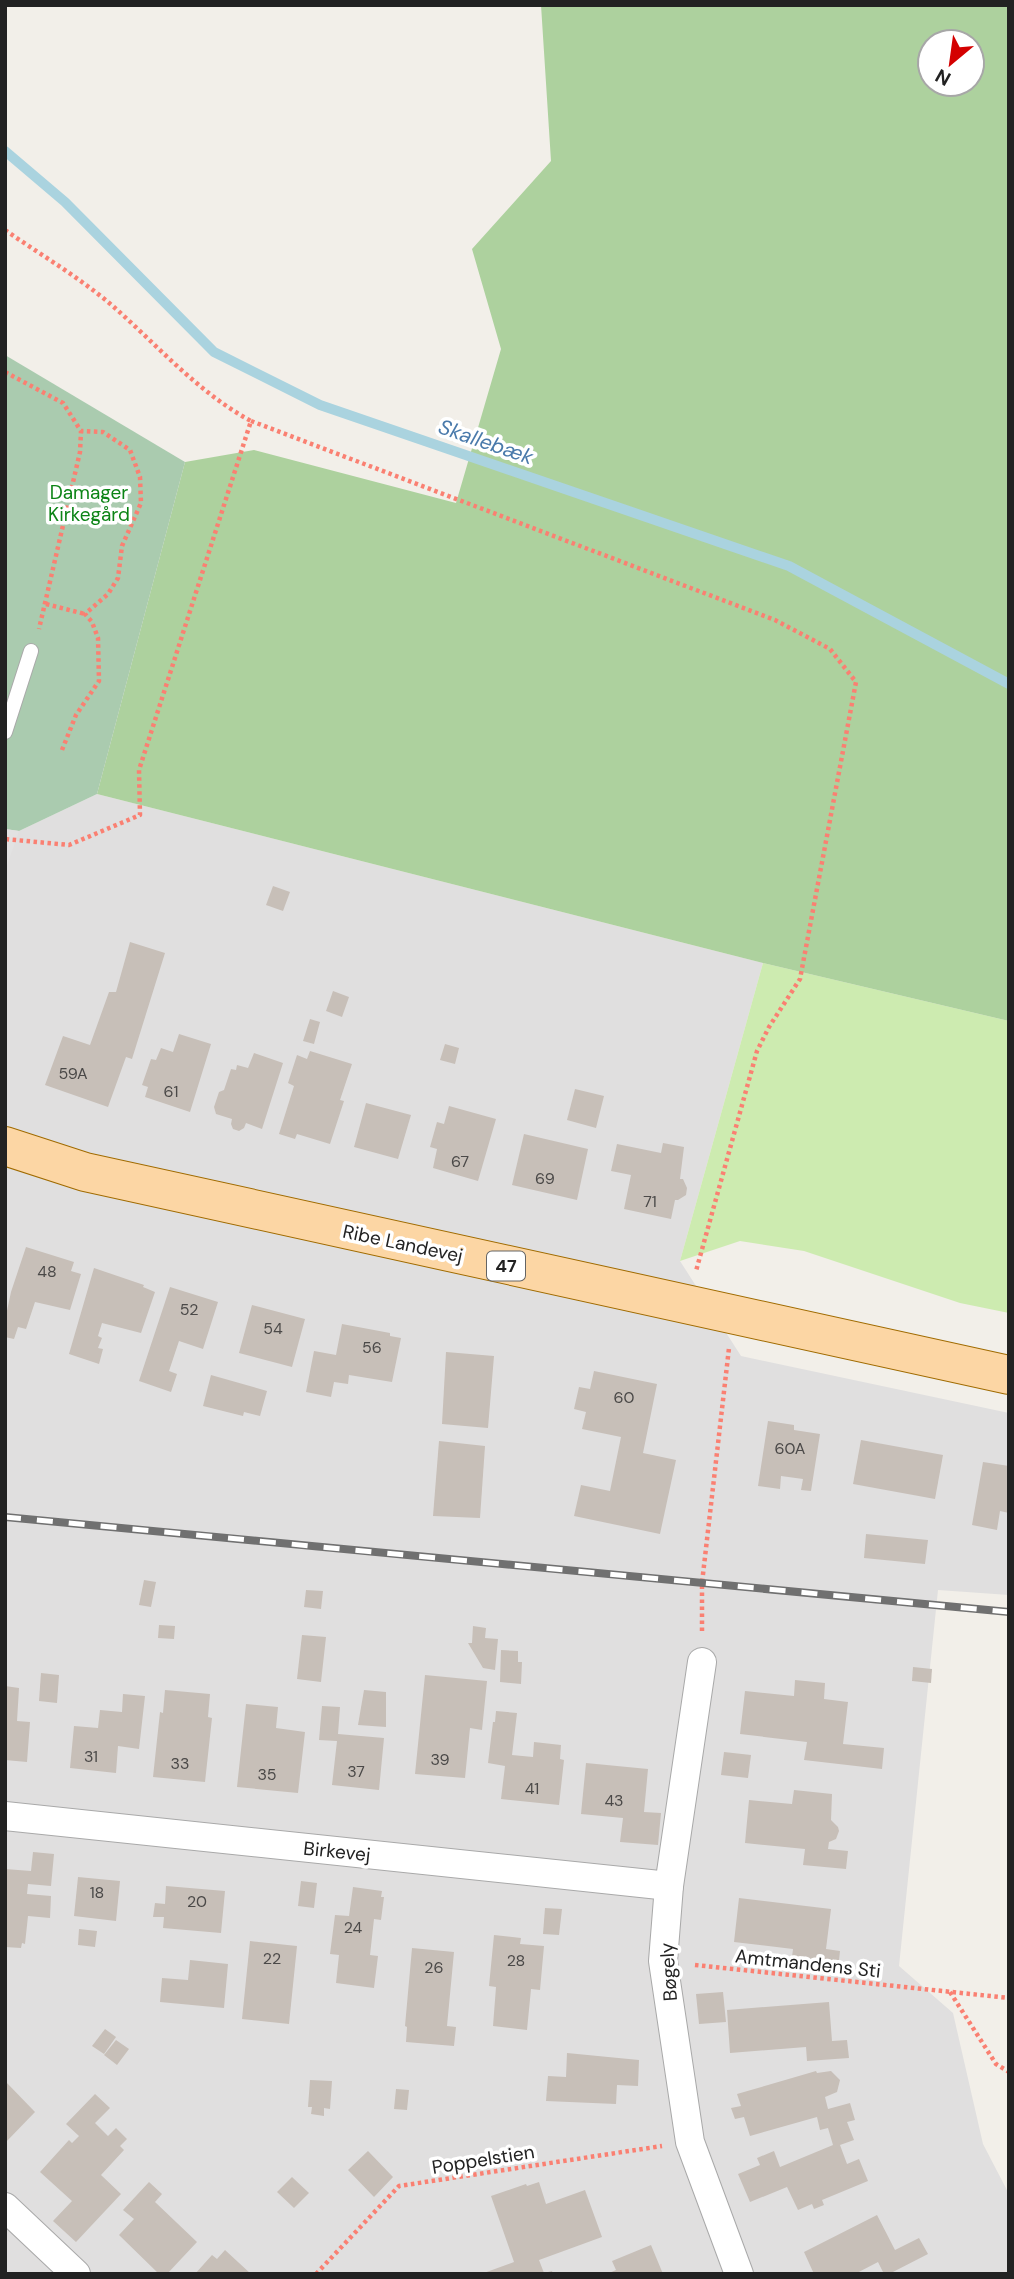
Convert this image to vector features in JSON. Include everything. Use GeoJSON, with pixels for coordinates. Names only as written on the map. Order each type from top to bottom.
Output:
{"type":"FeatureCollection","features":[{"type":"Feature","properties":{"kind":"main road","name":"Ribe Landevej"},"geometry":{"type":"LineString","coordinates":[[5,1146],[85,1172],[1009,1375]]}},
{"type":"Feature","properties":{"kind":"street","name":"Bøgely"},"geometry":{"type":"LineString","coordinates":[[702,1662],[669,1886],[663,1961],[690,2142],[739,2274]]}},
{"type":"Feature","properties":{"kind":"street","name":"Birkevej"},"geometry":{"type":"LineString","coordinates":[[5,1816],[669,1886]]}},
{"type":"Feature","properties":{"kind":"street"},"geometry":{"type":"LineString","coordinates":[[5,2207],[76,2274]]}},
{"type":"Feature","properties":{"kind":"lane"},"geometry":{"type":"LineString","coordinates":[[5,732],[31,651]]}},
{"type":"Feature","properties":{"kind":"path"},"geometry":{"type":"LineString","coordinates":[[5,230],[112,306],[207,393],[251,421],[775,620],[830,649],[856,682],[800,979],[757,1051],[686,1306]]}},
{"type":"Feature","properties":{"kind":"path"},"geometry":{"type":"LineString","coordinates":[[5,372],[63,403],[80,431],[80,452],[46,604],[31,651]]}},
{"type":"Feature","properties":{"kind":"path"},"geometry":{"type":"LineString","coordinates":[[5,839],[69,845],[140,815],[139,770],[251,421]]}},
{"type":"Feature","properties":{"kind":"path"},"geometry":{"type":"LineString","coordinates":[[80,431],[103,432],[130,450],[140,477],[141,503],[122,546],[118,578],[108,594],[85,614]]}},
{"type":"Feature","properties":{"kind":"path"},"geometry":{"type":"LineString","coordinates":[[46,604],[85,614],[92,622],[98,638],[99,681],[76,715],[62,750]]}},
{"type":"Feature","properties":{"kind":"path"},"geometry":{"type":"LineString","coordinates":[[702,1662],[702,1583],[732,1316]]}},
{"type":"Feature","properties":{"kind":"path","name":"Amtmandens Sti"},"geometry":{"type":"LineString","coordinates":[[663,1961],[1009,1998]]}},
{"type":"Feature","properties":{"kind":"path"},"geometry":{"type":"LineString","coordinates":[[950,1992],[996,2064],[1009,2072]]}},
{"type":"Feature","properties":{"kind":"path","name":"Poppelstien"},"geometry":{"type":"LineString","coordinates":[[316,2274],[399,2186],[690,2142]]}},
{"type":"Feature","properties":{"kind":"shaded area"},"geometry":{"type":"Polygon","coordinates":[[[97,794],[763,963],[680,1261],[741,1356],[1009,1413],[1009,1595],[938,1590],[899,1966],[953,2013],[983,2144],[1009,2194],[1009,2274],[5,2274],[5,829],[19,831],[97,794]]]}},
{"type":"Feature","properties":{"kind":"shaded area"},"geometry":{"type":"Polygon","coordinates":[[[5,829],[19,831],[5,871],[5,829]]]}},
{"type":"Feature","properties":{"kind":"green space"},"geometry":{"type":"Polygon","coordinates":[[[541,5],[1009,5],[1009,1021],[763,963],[97,794],[185,462],[254,450],[456,503],[501,349],[472,249],[551,161],[541,5]]]}},
{"type":"Feature","properties":{"kind":"green space","name":"Damager Kirkegård"},"geometry":{"type":"Polygon","coordinates":[[[5,355],[185,462],[97,794],[19,831],[5,829],[5,355]]]}},
{"type":"Feature","properties":{"kind":"green space"},"geometry":{"type":"Polygon","coordinates":[[[763,963],[1009,1021],[1009,1313],[960,1303],[804,1251],[740,1241],[680,1261],[763,963]]]}},
{"type":"Feature","properties":{"kind":"building"},"geometry":{"type":"Polygon","coordinates":[[[273,886],[290,892],[283,911],[266,905],[273,886]]]}},
{"type":"Feature","properties":{"kind":"building"},"geometry":{"type":"Polygon","coordinates":[[[130,942],[165,953],[132,1059],[126,1057],[108,1107],[45,1085],[63,1036],[90,1045],[109,992],[116,992],[130,942]]]}},
{"type":"Feature","properties":{"kind":"building"},"geometry":{"type":"Polygon","coordinates":[[[333,991],[349,997],[342,1017],[326,1011],[333,991]]]}},
{"type":"Feature","properties":{"kind":"building"},"geometry":{"type":"Polygon","coordinates":[[[310,1019],[320,1022],[314,1044],[303,1041],[310,1019]]]}},
{"type":"Feature","properties":{"kind":"building"},"geometry":{"type":"Polygon","coordinates":[[[179,1034],[211,1044],[190,1112],[145,1097],[148,1087],[142,1085],[151,1059],[156,1060],[161,1048],[173,1052],[179,1034]]]}},
{"type":"Feature","properties":{"kind":"building"},"geometry":{"type":"Polygon","coordinates":[[[445,1044],[459,1048],[455,1064],[440,1060],[445,1044]]]}},
{"type":"Feature","properties":{"kind":"building"},"geometry":{"type":"Polygon","coordinates":[[[310,1051],[352,1064],[330,1144],[297,1134],[295,1139],[279,1134],[294,1086],[288,1083],[297,1055],[307,1059],[310,1051]]]}},
{"type":"Feature","properties":{"kind":"building"},"geometry":{"type":"Polygon","coordinates":[[[254,1053],[283,1063],[262,1129],[246,1123],[239,1131],[233,1129],[232,1119],[216,1114],[214,1107],[219,1092],[224,1090],[231,1069],[236,1070],[237,1065],[248,1068],[254,1053]]]}},
{"type":"Feature","properties":{"kind":"building"},"geometry":{"type":"Polygon","coordinates":[[[575,1089],[604,1096],[596,1128],[567,1120],[575,1089]]]}},
{"type":"Feature","properties":{"kind":"building"},"geometry":{"type":"Polygon","coordinates":[[[366,1103],[411,1115],[398,1159],[354,1147],[366,1103]]]}},
{"type":"Feature","properties":{"kind":"building"},"geometry":{"type":"Polygon","coordinates":[[[449,1106],[496,1119],[478,1181],[433,1168],[437,1149],[430,1147],[437,1122],[444,1124],[449,1106]]]}},
{"type":"Feature","properties":{"kind":"building"},"geometry":{"type":"Polygon","coordinates":[[[524,1134],[588,1149],[577,1200],[512,1185],[524,1134]]]}},
{"type":"Feature","properties":{"kind":"building"},"geometry":{"type":"Polygon","coordinates":[[[663,1143],[684,1147],[680,1179],[683,1179],[687,1188],[686,1195],[675,1200],[671,1219],[624,1209],[631,1175],[611,1171],[617,1144],[661,1153],[663,1143]]]}},
{"type":"Feature","properties":{"kind":"building"},"geometry":{"type":"Polygon","coordinates":[[[26,1247],[74,1262],[71,1271],[81,1274],[70,1310],[35,1302],[26,1329],[18,1327],[14,1339],[5,1337],[5,1320],[26,1247]]]}},
{"type":"Feature","properties":{"kind":"building"},"geometry":{"type":"Polygon","coordinates":[[[94,1268],[144,1285],[143,1287],[155,1292],[141,1333],[102,1323],[98,1336],[102,1338],[98,1348],[103,1349],[99,1364],[69,1354],[94,1268]]]}},
{"type":"Feature","properties":{"kind":"building"},"geometry":{"type":"Polygon","coordinates":[[[170,1287],[218,1302],[203,1349],[179,1341],[169,1371],[177,1374],[171,1392],[139,1381],[170,1287]]]}},
{"type":"Feature","properties":{"kind":"building"},"geometry":{"type":"Polygon","coordinates":[[[252,1305],[305,1319],[292,1367],[239,1353],[252,1305]]]}},
{"type":"Feature","properties":{"kind":"building"},"geometry":{"type":"Polygon","coordinates":[[[342,1324],[390,1333],[390,1336],[401,1338],[392,1382],[349,1375],[348,1384],[334,1382],[331,1397],[306,1392],[314,1351],[336,1355],[342,1324]]]}},
{"type":"Feature","properties":{"kind":"building"},"geometry":{"type":"Polygon","coordinates":[[[446,1352],[494,1356],[488,1428],[442,1424],[446,1352]]]}},
{"type":"Feature","properties":{"kind":"building"},"geometry":{"type":"Polygon","coordinates":[[[594,1371],[657,1384],[643,1453],[676,1460],[660,1534],[574,1516],[581,1485],[610,1491],[621,1437],[582,1429],[586,1412],[574,1409],[579,1387],[590,1389],[594,1371]]]}},
{"type":"Feature","properties":{"kind":"building"},"geometry":{"type":"Polygon","coordinates":[[[211,1375],[267,1391],[260,1416],[244,1412],[243,1416],[203,1406],[211,1375]]]}},
{"type":"Feature","properties":{"kind":"building"},"geometry":{"type":"Polygon","coordinates":[[[768,1421],[794,1425],[794,1430],[820,1434],[811,1491],[801,1490],[803,1479],[781,1476],[780,1489],[758,1486],[768,1421]]]}},
{"type":"Feature","properties":{"kind":"building"},"geometry":{"type":"Polygon","coordinates":[[[861,1440],[943,1455],[935,1499],[853,1484],[861,1440]]]}},
{"type":"Feature","properties":{"kind":"building"},"geometry":{"type":"Polygon","coordinates":[[[439,1441],[485,1446],[480,1518],[433,1516],[439,1441]]]}},
{"type":"Feature","properties":{"kind":"building"},"geometry":{"type":"Polygon","coordinates":[[[983,1462],[1009,1466],[1009,1513],[1000,1511],[997,1530],[972,1525],[983,1462]]]}},
{"type":"Feature","properties":{"kind":"building"},"geometry":{"type":"Polygon","coordinates":[[[866,1534],[928,1540],[925,1564],[864,1558],[866,1534]]]}},
{"type":"Feature","properties":{"kind":"building"},"geometry":{"type":"Polygon","coordinates":[[[144,1580],[156,1582],[151,1607],[139,1605],[144,1580]]]}},
{"type":"Feature","properties":{"kind":"building"},"geometry":{"type":"Polygon","coordinates":[[[306,1590],[323,1591],[321,1609],[304,1607],[306,1590]]]}},
{"type":"Feature","properties":{"kind":"building"},"geometry":{"type":"Polygon","coordinates":[[[159,1625],[175,1626],[174,1639],[158,1638],[159,1625]]]}},
{"type":"Feature","properties":{"kind":"building"},"geometry":{"type":"Polygon","coordinates":[[[473,1626],[486,1628],[485,1638],[498,1639],[495,1670],[483,1668],[468,1643],[472,1643],[473,1626]]]}},
{"type":"Feature","properties":{"kind":"building"},"geometry":{"type":"Polygon","coordinates":[[[302,1635],[326,1637],[321,1682],[297,1679],[302,1635]]]}},
{"type":"Feature","properties":{"kind":"building"},"geometry":{"type":"Polygon","coordinates":[[[501,1650],[518,1651],[518,1662],[522,1662],[521,1684],[500,1682],[501,1650]]]}},
{"type":"Feature","properties":{"kind":"building"},"geometry":{"type":"Polygon","coordinates":[[[913,1667],[932,1669],[931,1683],[912,1681],[913,1667]]]}},
{"type":"Feature","properties":{"kind":"building"},"geometry":{"type":"Polygon","coordinates":[[[41,1673],[59,1675],[57,1703],[39,1701],[41,1673]]]}},
{"type":"Feature","properties":{"kind":"building"},"geometry":{"type":"Polygon","coordinates":[[[425,1675],[487,1681],[482,1730],[470,1728],[465,1778],[415,1774],[425,1675]]]}},
{"type":"Feature","properties":{"kind":"building"},"geometry":{"type":"Polygon","coordinates":[[[795,1680],[825,1683],[824,1699],[848,1702],[843,1744],[884,1748],[882,1769],[804,1760],[807,1742],[740,1734],[745,1691],[794,1696],[795,1680]]]}},
{"type":"Feature","properties":{"kind":"building"},"geometry":{"type":"Polygon","coordinates":[[[5,1686],[19,1688],[17,1721],[30,1722],[27,1762],[5,1760],[5,1686]]]}},
{"type":"Feature","properties":{"kind":"building"},"geometry":{"type":"Polygon","coordinates":[[[165,1690],[210,1694],[208,1717],[212,1718],[205,1782],[153,1777],[165,1690]]]}},
{"type":"Feature","properties":{"kind":"building"},"geometry":{"type":"Polygon","coordinates":[[[364,1690],[386,1692],[386,1727],[358,1725],[364,1690]]]}},
{"type":"Feature","properties":{"kind":"building"},"geometry":{"type":"Polygon","coordinates":[[[123,1694],[145,1696],[139,1749],[118,1746],[116,1773],[70,1768],[74,1726],[98,1728],[100,1710],[122,1712],[123,1694]]]}},
{"type":"Feature","properties":{"kind":"building"},"geometry":{"type":"Polygon","coordinates":[[[246,1704],[278,1707],[276,1728],[305,1732],[298,1793],[237,1787],[246,1704]]]}},
{"type":"Feature","properties":{"kind":"building"},"geometry":{"type":"Polygon","coordinates":[[[322,1706],[340,1707],[338,1734],[384,1738],[379,1790],[332,1785],[337,1741],[319,1740],[322,1706]]]}},
{"type":"Feature","properties":{"kind":"building"},"geometry":{"type":"Polygon","coordinates":[[[496,1711],[517,1713],[512,1755],[533,1757],[534,1742],[561,1745],[560,1759],[564,1760],[559,1805],[501,1799],[505,1766],[488,1763],[496,1711]]]}},
{"type":"Feature","properties":{"kind":"building"},"geometry":{"type":"Polygon","coordinates":[[[724,1752],[751,1755],[748,1778],[721,1775],[724,1752]]]}},
{"type":"Feature","properties":{"kind":"building"},"geometry":{"type":"Polygon","coordinates":[[[586,1763],[648,1769],[644,1812],[661,1813],[658,1845],[620,1842],[623,1818],[581,1814],[586,1763]]]}},
{"type":"Feature","properties":{"kind":"building"},"geometry":{"type":"Polygon","coordinates":[[[794,1790],[832,1794],[831,1820],[839,1831],[836,1839],[829,1842],[828,1849],[848,1851],[846,1869],[803,1865],[805,1849],[745,1843],[749,1800],[792,1804],[794,1790]]]}},
{"type":"Feature","properties":{"kind":"building"},"geometry":{"type":"Polygon","coordinates":[[[33,1852],[54,1854],[51,1886],[28,1884],[27,1894],[51,1896],[50,1918],[28,1916],[25,1944],[22,1943],[21,1948],[5,1947],[5,1869],[31,1871],[33,1852]]]}},
{"type":"Feature","properties":{"kind":"building"},"geometry":{"type":"Polygon","coordinates":[[[78,1877],[120,1881],[116,1921],[74,1916],[78,1877]]]}},
{"type":"Feature","properties":{"kind":"building"},"geometry":{"type":"Polygon","coordinates":[[[301,1881],[317,1883],[314,1908],[298,1906],[301,1881]]]}},
{"type":"Feature","properties":{"kind":"building"},"geometry":{"type":"Polygon","coordinates":[[[166,1886],[225,1891],[221,1933],[163,1928],[164,1917],[153,1917],[155,1903],[165,1904],[166,1886]]]}},
{"type":"Feature","properties":{"kind":"building"},"geometry":{"type":"Polygon","coordinates":[[[353,1887],[382,1891],[381,1897],[384,1897],[381,1920],[374,1919],[370,1955],[378,1956],[374,1988],[336,1983],[339,1955],[330,1954],[335,1915],[349,1916],[353,1887]]]}},
{"type":"Feature","properties":{"kind":"building"},"geometry":{"type":"Polygon","coordinates":[[[739,1898],[831,1909],[826,1949],[840,1951],[838,1970],[791,1965],[793,1949],[734,1942],[739,1898]]]}},
{"type":"Feature","properties":{"kind":"building"},"geometry":{"type":"Polygon","coordinates":[[[545,1908],[562,1909],[559,1935],[543,1934],[545,1908]]]}},
{"type":"Feature","properties":{"kind":"building"},"geometry":{"type":"Polygon","coordinates":[[[79,1929],[97,1931],[95,1947],[78,1945],[79,1929]]]}},
{"type":"Feature","properties":{"kind":"building"},"geometry":{"type":"Polygon","coordinates":[[[494,1935],[521,1938],[520,1944],[544,1946],[540,1990],[531,1989],[527,2030],[493,2026],[496,1987],[489,1986],[494,1935]]]}},
{"type":"Feature","properties":{"kind":"building"},"geometry":{"type":"Polygon","coordinates":[[[250,1941],[297,1946],[289,2024],[242,2019],[250,1941]]]}},
{"type":"Feature","properties":{"kind":"building"},"geometry":{"type":"Polygon","coordinates":[[[412,1948],[454,1952],[447,2026],[456,2027],[454,2046],[406,2042],[412,1948]]]}},
{"type":"Feature","properties":{"kind":"building"},"geometry":{"type":"Polygon","coordinates":[[[190,1960],[228,1964],[224,2008],[160,2002],[162,1978],[188,1980],[190,1960]]]}},
{"type":"Feature","properties":{"kind":"building"},"geometry":{"type":"Polygon","coordinates":[[[723,1992],[726,2022],[699,2024],[696,1994],[723,1992]]]}},
{"type":"Feature","properties":{"kind":"building"},"geometry":{"type":"Polygon","coordinates":[[[829,2002],[832,2041],[847,2040],[849,2058],[807,2061],[806,2047],[730,2053],[727,2010],[829,2002]]]}},
{"type":"Feature","properties":{"kind":"building"},"geometry":{"type":"Polygon","coordinates":[[[105,2029],[116,2037],[104,2054],[92,2046],[105,2029]]]}},
{"type":"Feature","properties":{"kind":"building"},"geometry":{"type":"Polygon","coordinates":[[[116,2040],[129,2049],[117,2065],[104,2055],[116,2040]]]}},
{"type":"Feature","properties":{"kind":"building"},"geometry":{"type":"Polygon","coordinates":[[[567,2053],[639,2060],[638,2086],[617,2085],[616,2104],[546,2101],[548,2076],[566,2077],[567,2053]]]}},
{"type":"Feature","properties":{"kind":"building"},"geometry":{"type":"Polygon","coordinates":[[[816,2071],[831,2071],[840,2080],[837,2092],[825,2097],[828,2109],[850,2103],[855,2120],[847,2122],[854,2140],[840,2145],[847,2164],[859,2159],[868,2181],[822,2200],[824,2205],[814,2209],[812,2204],[798,2210],[787,2187],[750,2202],[738,2174],[760,2165],[757,2158],[774,2151],[780,2167],[833,2145],[828,2128],[820,2130],[817,2117],[750,2136],[744,2117],[735,2119],[731,2108],[741,2106],[737,2094],[816,2071]]]}},
{"type":"Feature","properties":{"kind":"building"},"geometry":{"type":"Polygon","coordinates":[[[310,2080],[332,2081],[330,2109],[324,2108],[324,2116],[311,2114],[312,2107],[308,2107],[310,2080]]]}},
{"type":"Feature","properties":{"kind":"building"},"geometry":{"type":"Polygon","coordinates":[[[5,2081],[35,2112],[5,2143],[5,2081]]]}},
{"type":"Feature","properties":{"kind":"building"},"geometry":{"type":"Polygon","coordinates":[[[396,2089],[409,2090],[407,2110],[394,2109],[396,2089]]]}},
{"type":"Feature","properties":{"kind":"building"},"geometry":{"type":"Polygon","coordinates":[[[95,2094],[110,2108],[95,2123],[108,2136],[116,2128],[127,2139],[120,2146],[124,2150],[101,2175],[121,2194],[76,2242],[53,2221],[72,2201],[40,2172],[69,2140],[72,2143],[79,2136],[66,2124],[95,2094]]]}},
{"type":"Feature","properties":{"kind":"building"},"geometry":{"type":"Polygon","coordinates":[[[368,2151],[393,2177],[374,2197],[348,2170],[368,2151]]]}},
{"type":"Feature","properties":{"kind":"building"},"geometry":{"type":"Polygon","coordinates":[[[292,2177],[309,2193],[294,2208],[277,2192],[292,2177]]]}},
{"type":"Feature","properties":{"kind":"building"},"geometry":{"type":"Polygon","coordinates":[[[149,2182],[162,2194],[155,2202],[197,2242],[167,2274],[159,2274],[119,2235],[134,2219],[123,2210],[149,2182]]]}},
{"type":"Feature","properties":{"kind":"building"},"geometry":{"type":"Polygon","coordinates":[[[539,2182],[546,2204],[585,2190],[602,2237],[539,2260],[544,2273],[552,2271],[553,2274],[481,2274],[514,2262],[491,2196],[539,2182]]]}},
{"type":"Feature","properties":{"kind":"building"},"geometry":{"type":"Polygon","coordinates":[[[877,2215],[895,2250],[919,2238],[928,2254],[889,2274],[884,2274],[878,2262],[855,2274],[814,2274],[804,2252],[877,2215]]]}},
{"type":"Feature","properties":{"kind":"building"},"geometry":{"type":"Polygon","coordinates":[[[651,2245],[663,2274],[607,2274],[616,2270],[612,2261],[651,2245]]]}},
{"type":"Feature","properties":{"kind":"building"},"geometry":{"type":"Polygon","coordinates":[[[225,2250],[251,2274],[195,2274],[212,2255],[217,2259],[225,2250]]]}},
{"type":"Feature","properties":{"kind":"waterway","name":"Skallebæk"},"geometry":{"type":"LineString","coordinates":[[5,151],[65,202],[214,352],[320,405],[789,566],[1009,684]]}},
{"type":"Feature","properties":{"kind":"railway"},"geometry":{"type":"LineString","coordinates":[[5,1517],[1009,1612]]}}]}
